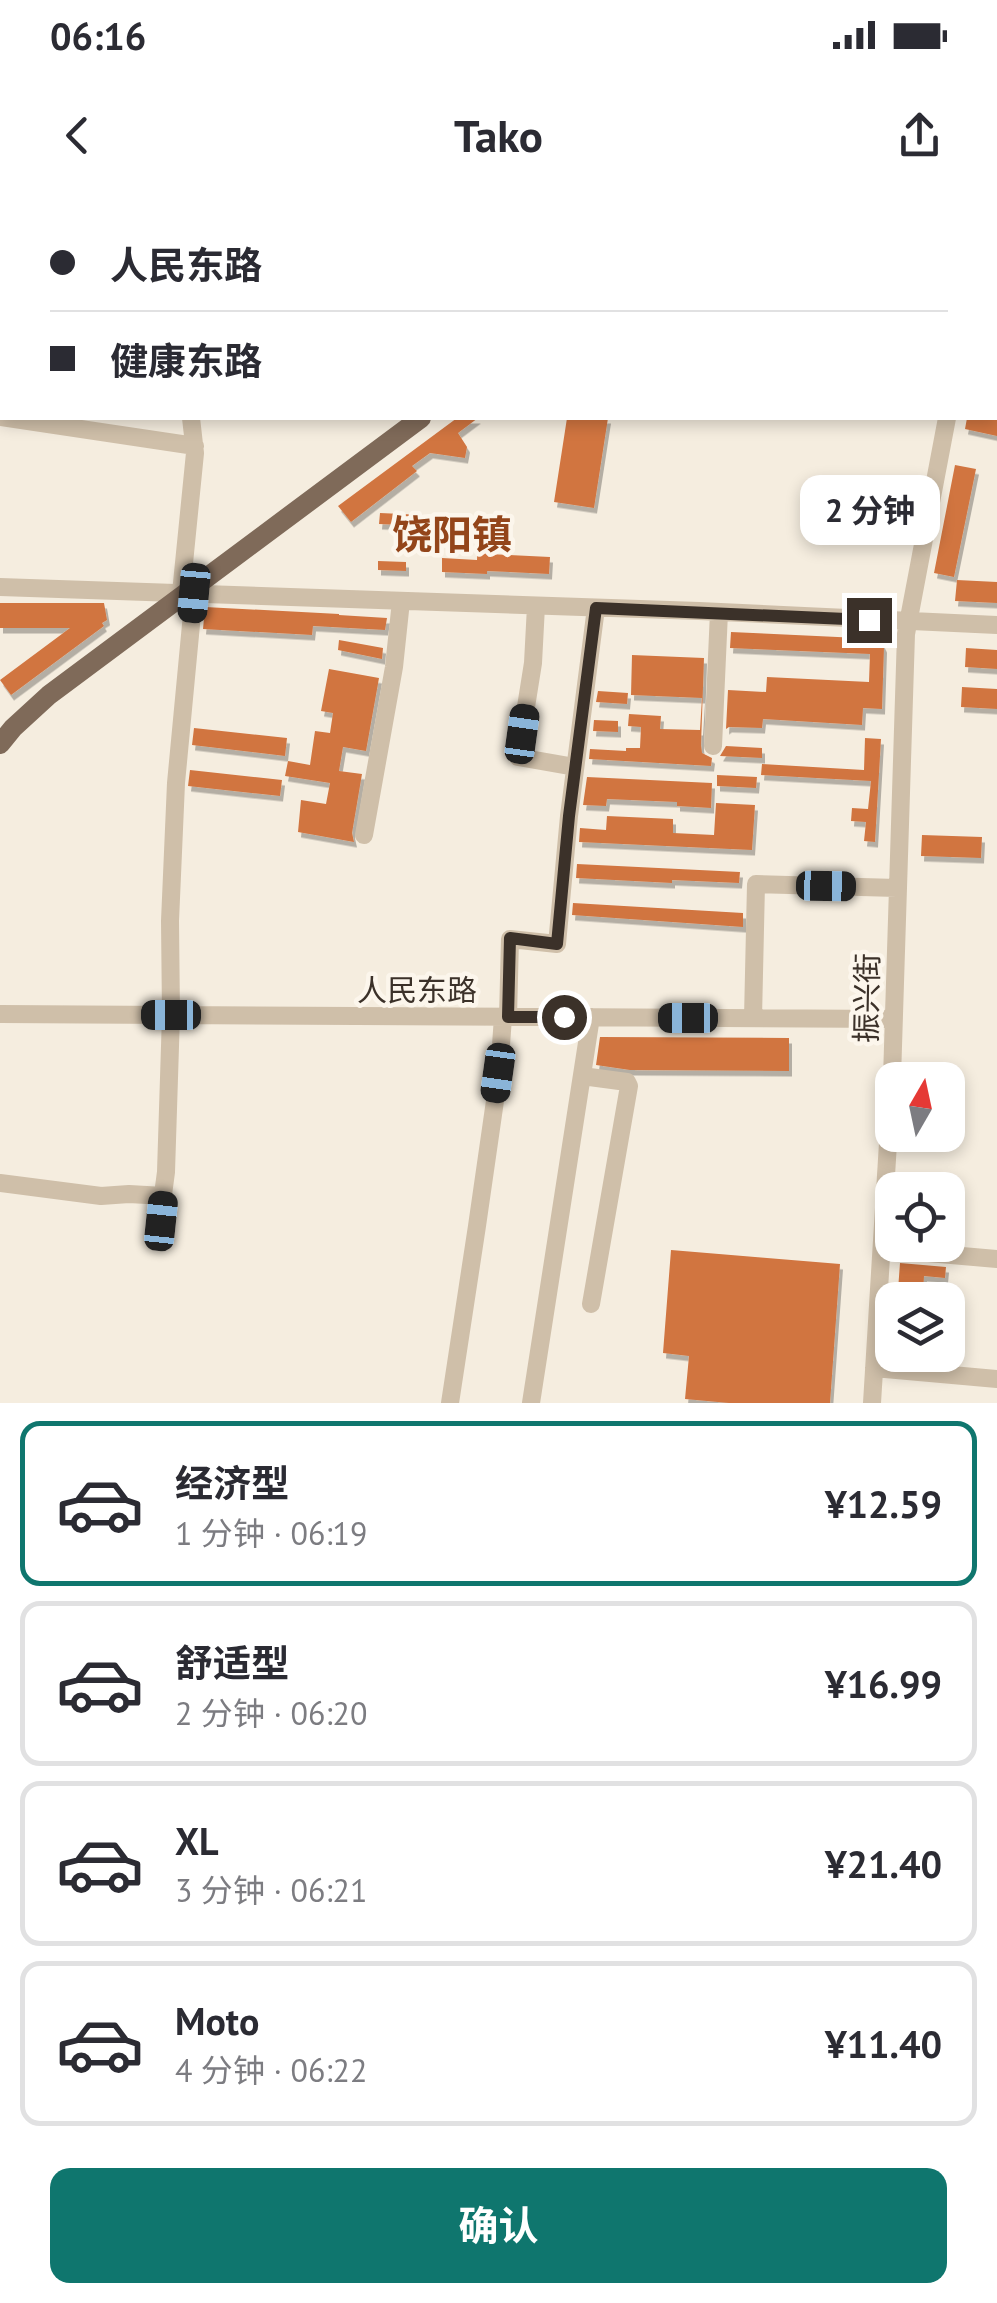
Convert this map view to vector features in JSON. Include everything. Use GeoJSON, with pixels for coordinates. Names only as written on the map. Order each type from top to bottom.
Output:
{"type":"FeatureCollection","features":[{"type":"Feature","properties":{"kind":"main road"},"geometry":{"type":"LineString","coordinates":[[0,744],[49,694],[419,420]]}},
{"type":"Feature","properties":{"kind":"street"},"geometry":{"type":"LineString","coordinates":[[14,420],[195,446]]}},
{"type":"Feature","properties":{"kind":"street"},"geometry":{"type":"LineString","coordinates":[[158,1232],[164,1196],[171,1015],[170,921],[195,446],[190,420]]}},
{"type":"Feature","properties":{"kind":"street","name":"振兴街"},"geometry":{"type":"LineString","coordinates":[[886,1172],[907,621],[947,420]]}},
{"type":"Feature","properties":{"kind":"street"},"geometry":{"type":"LineString","coordinates":[[0,587],[718,612],[997,626]]}},
{"type":"Feature","properties":{"kind":"street"},"geometry":{"type":"LineString","coordinates":[[364,834],[402,601]]}},
{"type":"Feature","properties":{"kind":"street"},"geometry":{"type":"LineString","coordinates":[[536,606],[533,663],[518,757],[575,767]]}},
{"type":"Feature","properties":{"kind":"street"},"geometry":{"type":"LineString","coordinates":[[450,1403],[506,1017],[510,938],[557,944],[596,608]]}},
{"type":"Feature","properties":{"kind":"street"},"geometry":{"type":"LineString","coordinates":[[713,746],[718,612]]}},
{"type":"Feature","properties":{"kind":"street"},"geometry":{"type":"LineString","coordinates":[[753,1018],[756,884],[897,888]]}},
{"type":"Feature","properties":{"kind":"street","name":"人民东路"},"geometry":{"type":"LineString","coordinates":[[0,1014],[893,1019]]}},
{"type":"Feature","properties":{"kind":"street"},"geometry":{"type":"LineString","coordinates":[[530,1403],[591,1017]]}},
{"type":"Feature","properties":{"kind":"street"},"geometry":{"type":"LineString","coordinates":[[582,1076],[620,1080],[629,1086],[591,1304]]}},
{"type":"Feature","properties":{"kind":"street"},"geometry":{"type":"LineString","coordinates":[[0,1183],[101,1196],[164,1196]]}},
{"type":"Feature","properties":{"kind":"street"},"geometry":{"type":"LineString","coordinates":[[965,1256],[997,1259]]}},
{"type":"Feature","properties":{"kind":"street","name":"振兴街"},"geometry":{"type":"LineString","coordinates":[[872,1403],[881,1262]]}},
{"type":"Feature","properties":{"kind":"street"},"geometry":{"type":"LineString","coordinates":[[874,1368],[997,1379]]}},
{"type":"Feature","properties":{"kind":"building"},"geometry":{"type":"Polygon","coordinates":[[[454,420],[475,420],[458,433],[467,447],[465,458],[430,453],[412,466],[417,471],[351,522],[338,506],[454,420]]]}},
{"type":"Feature","properties":{"kind":"building"},"geometry":{"type":"Polygon","coordinates":[[[567,420],[608,420],[594,508],[554,502],[567,420]]]}},
{"type":"Feature","properties":{"kind":"building"},"geometry":{"type":"Polygon","coordinates":[[[967,420],[997,420],[997,436],[965,429],[967,420]]]}},
{"type":"Feature","properties":{"kind":"building"},"geometry":{"type":"Polygon","coordinates":[[[955,465],[976,469],[954,577],[934,573],[955,465]]]}},
{"type":"Feature","properties":{"kind":"building"},"geometry":{"type":"Polygon","coordinates":[[[380,513],[489,518],[488,554],[550,557],[549,574],[442,572],[442,558],[477,560],[478,528],[379,524],[380,513]]]}},
{"type":"Feature","properties":{"kind":"building"},"geometry":{"type":"Polygon","coordinates":[[[378,561],[406,562],[406,571],[378,570],[378,561]]]}},
{"type":"Feature","properties":{"kind":"building"},"geometry":{"type":"Polygon","coordinates":[[[957,580],[997,582],[997,603],[955,601],[957,580]]]}},
{"type":"Feature","properties":{"kind":"building"},"geometry":{"type":"Polygon","coordinates":[[[0,603],[104,603],[107,620],[11,695],[0,680],[70,628],[0,628],[0,603]]]}},
{"type":"Feature","properties":{"kind":"building"},"geometry":{"type":"Polygon","coordinates":[[[205,607],[387,618],[385,630],[313,626],[312,635],[203,629],[205,607]]]}},
{"type":"Feature","properties":{"kind":"building"},"geometry":{"type":"Polygon","coordinates":[[[731,632],[880,639],[884,647],[882,709],[863,708],[862,725],[763,719],[762,728],[726,729],[728,690],[766,692],[767,677],[869,682],[870,654],[730,648],[731,632]]]}},
{"type":"Feature","properties":{"kind":"building"},"geometry":{"type":"Polygon","coordinates":[[[339,640],[383,648],[382,659],[338,650],[339,640]]]}},
{"type":"Feature","properties":{"kind":"building"},"geometry":{"type":"Polygon","coordinates":[[[966,648],[997,650],[997,669],[965,667],[966,648]]]}},
{"type":"Feature","properties":{"kind":"building"},"geometry":{"type":"Polygon","coordinates":[[[632,655],[704,658],[701,745],[702,753],[712,758],[711,766],[589,759],[590,749],[640,748],[641,727],[628,726],[629,714],[661,716],[660,729],[700,730],[702,698],[631,695],[632,655]]]}},
{"type":"Feature","properties":{"kind":"building"},"geometry":{"type":"Polygon","coordinates":[[[329,669],[379,678],[366,751],[343,747],[339,771],[362,774],[352,833],[354,842],[298,832],[301,800],[326,804],[330,783],[285,776],[288,761],[310,765],[315,731],[330,733],[333,713],[321,711],[329,669]]]}},
{"type":"Feature","properties":{"kind":"building"},"geometry":{"type":"Polygon","coordinates":[[[962,687],[997,689],[997,709],[961,707],[962,687]]]}},
{"type":"Feature","properties":{"kind":"building"},"geometry":{"type":"Polygon","coordinates":[[[598,691],[628,693],[627,704],[596,702],[598,691]]]}},
{"type":"Feature","properties":{"kind":"building"},"geometry":{"type":"Polygon","coordinates":[[[594,720],[618,721],[618,732],[593,731],[594,720]]]}},
{"type":"Feature","properties":{"kind":"building"},"geometry":{"type":"Polygon","coordinates":[[[194,728],[287,738],[285,756],[192,745],[194,728]]]}},
{"type":"Feature","properties":{"kind":"building"},"geometry":{"type":"Polygon","coordinates":[[[865,738],[881,739],[875,842],[864,841],[866,822],[851,821],[852,808],[868,809],[871,781],[761,775],[762,764],[864,770],[865,738]]]}},
{"type":"Feature","properties":{"kind":"building"},"geometry":{"type":"Polygon","coordinates":[[[726,746],[762,748],[762,758],[720,756],[726,746]]]}},
{"type":"Feature","properties":{"kind":"building"},"geometry":{"type":"Polygon","coordinates":[[[190,770],[282,780],[280,796],[188,786],[190,770]]]}},
{"type":"Feature","properties":{"kind":"building"},"geometry":{"type":"Polygon","coordinates":[[[717,775],[757,777],[756,788],[717,786],[717,775]]]}},
{"type":"Feature","properties":{"kind":"building"},"geometry":{"type":"Polygon","coordinates":[[[587,777],[712,783],[711,808],[677,806],[677,802],[607,799],[606,806],[583,805],[587,777]]]}},
{"type":"Feature","properties":{"kind":"building"},"geometry":{"type":"Polygon","coordinates":[[[716,803],[755,805],[752,850],[579,842],[580,828],[606,830],[607,816],[673,819],[673,833],[714,835],[716,803]]]}},
{"type":"Feature","properties":{"kind":"building"},"geometry":{"type":"Polygon","coordinates":[[[922,835],[982,837],[981,858],[921,856],[922,835]]]}},
{"type":"Feature","properties":{"kind":"building"},"geometry":{"type":"Polygon","coordinates":[[[577,864],[740,872],[739,883],[672,883],[576,878],[577,864]]]}},
{"type":"Feature","properties":{"kind":"building"},"geometry":{"type":"Polygon","coordinates":[[[573,903],[743,913],[743,927],[572,915],[573,903]]]}},
{"type":"Feature","properties":{"kind":"building"},"geometry":{"type":"Polygon","coordinates":[[[600,1037],[789,1038],[789,1071],[630,1070],[596,1065],[600,1037]]]}},
{"type":"Feature","properties":{"kind":"building"},"geometry":{"type":"Polygon","coordinates":[[[671,1250],[840,1264],[830,1403],[685,1399],[689,1356],[663,1353],[671,1250]]]}},
{"type":"Feature","properties":{"kind":"building"},"geometry":{"type":"Polygon","coordinates":[[[900,1263],[946,1267],[945,1278],[924,1276],[924,1282],[899,1282],[900,1263]]]}},
{"type":"Feature","properties":{"kind":"district","name":"饶阳镇"},"geometry":{"type":"Point","coordinates":[452,534]}},
{"type":"Feature","properties":{"kind":"route"},"geometry":{"type":"LineString","coordinates":[[564,1017],[508,1017],[510,938],[557,944],[596,608],[869,620]]}}]}
